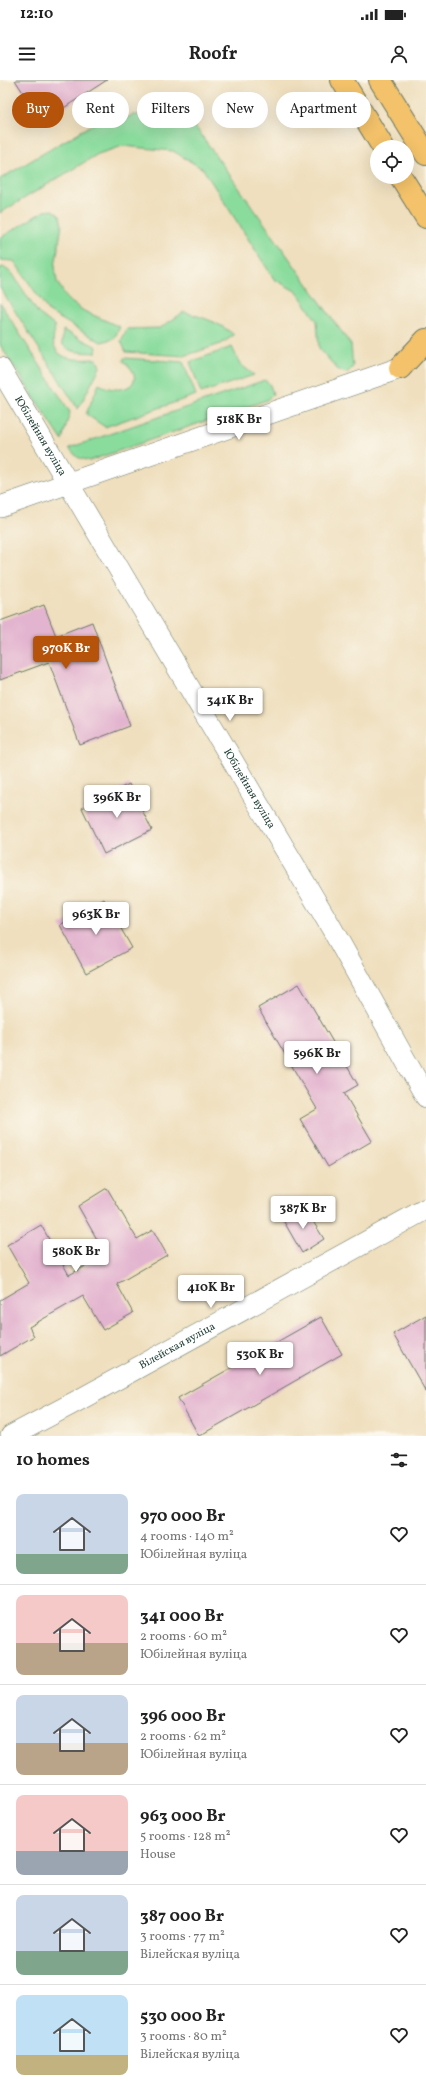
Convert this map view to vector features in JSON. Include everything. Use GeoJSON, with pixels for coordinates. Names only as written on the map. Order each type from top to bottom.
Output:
{"type":"FeatureCollection","features":[{"type":"Feature","properties":{"kind":"highway"},"geometry":{"type":"LineString","coordinates":[[342,80],[379,140]]}},
{"type":"Feature","properties":{"kind":"highway"},"geometry":{"type":"LineString","coordinates":[[380,80],[426,154]]}},
{"type":"Feature","properties":{"kind":"highway"},"geometry":{"type":"LineString","coordinates":[[406,184],[426,217]]}},
{"type":"Feature","properties":{"kind":"highway"},"geometry":{"type":"LineString","coordinates":[[400,368],[426,340]]}},
{"type":"Feature","properties":{"kind":"highway"},"geometry":{"type":"LineString","coordinates":[[400,368],[426,364]]}},
{"type":"Feature","properties":{"kind":"street","name":"Юбілейная вуліца"},"geometry":{"type":"LineString","coordinates":[[0,368],[323,914],[426,1097]]}},
{"type":"Feature","properties":{"kind":"street"},"geometry":{"type":"LineString","coordinates":[[68,484],[400,368]]}},
{"type":"Feature","properties":{"kind":"street","name":"Юбілейная вуліца"},"geometry":{"type":"LineString","coordinates":[[0,508],[68,484]]}},
{"type":"Feature","properties":{"kind":"street","name":"Вілейская вуліца"},"geometry":{"type":"LineString","coordinates":[[12,1436],[426,1209]]}},
{"type":"Feature","properties":{"kind":"green space"},"geometry":{"type":"Polygon","coordinates":[[[137,115],[137,128],[196,128],[351,345],[353,367],[347,373],[338,370],[319,348],[317,321],[297,292],[274,279],[203,169],[173,151],[123,146],[98,154],[0,213],[0,179],[86,128],[129,128],[129,117],[137,115]]]}},
{"type":"Feature","properties":{"kind":"green space"},"geometry":{"type":"Polygon","coordinates":[[[53,210],[60,216],[62,225],[55,266],[57,282],[68,300],[84,311],[120,327],[114,339],[101,342],[49,312],[14,261],[0,260],[0,238],[44,211],[53,210]]]}},
{"type":"Feature","properties":{"kind":"green space"},"geometry":{"type":"Polygon","coordinates":[[[3,267],[12,273],[38,313],[55,326],[53,343],[61,355],[72,359],[97,359],[100,367],[78,409],[0,288],[0,268],[3,267]]]}},
{"type":"Feature","properties":{"kind":"green space"},"geometry":{"type":"Polygon","coordinates":[[[0,303],[70,412],[62,440],[0,345],[0,303]]]}},
{"type":"Feature","properties":{"kind":"green space"},"geometry":{"type":"Polygon","coordinates":[[[184,312],[216,323],[234,335],[221,344],[184,356],[126,352],[121,341],[127,329],[160,328],[184,312]]]}},
{"type":"Feature","properties":{"kind":"green space"},"geometry":{"type":"Polygon","coordinates":[[[63,330],[97,347],[96,353],[78,352],[65,347],[62,344],[63,330]]]}},
{"type":"Feature","properties":{"kind":"green space"},"geometry":{"type":"Polygon","coordinates":[[[232,347],[240,364],[254,375],[201,393],[190,362],[232,347]]]}},
{"type":"Feature","properties":{"kind":"green space"},"geometry":{"type":"Polygon","coordinates":[[[124,358],[183,362],[196,395],[105,427],[86,414],[99,384],[108,388],[117,389],[125,388],[134,381],[134,375],[131,368],[123,361],[124,358]]]}},
{"type":"Feature","properties":{"kind":"green space"},"geometry":{"type":"Polygon","coordinates":[[[265,380],[270,385],[273,394],[267,400],[89,461],[77,457],[69,448],[265,380]]]}},
{"type":"Feature","properties":{"kind":"building"},"geometry":{"type":"Polygon","coordinates":[[[15,80],[107,80],[88,92],[72,92],[72,103],[64,108],[64,92],[23,92],[15,80]]]}},
{"type":"Feature","properties":{"kind":"building"},"geometry":{"type":"Polygon","coordinates":[[[44,605],[56,636],[92,622],[130,726],[80,745],[49,662],[0,680],[0,621],[44,605]]]}},
{"type":"Feature","properties":{"kind":"building"},"geometry":{"type":"Polygon","coordinates":[[[129,784],[152,830],[104,854],[82,808],[129,784]]]}},
{"type":"Feature","properties":{"kind":"building"},"geometry":{"type":"Polygon","coordinates":[[[104,899],[132,948],[86,973],[60,925],[104,899]]]}},
{"type":"Feature","properties":{"kind":"building"},"geometry":{"type":"Polygon","coordinates":[[[299,984],[358,1085],[344,1093],[372,1141],[328,1167],[300,1119],[317,1109],[258,1008],[299,984]]]}},
{"type":"Feature","properties":{"kind":"building"},"geometry":{"type":"Polygon","coordinates":[[[107,1188],[137,1239],[153,1230],[167,1255],[117,1284],[133,1313],[103,1330],[83,1296],[29,1327],[34,1336],[0,1356],[0,1300],[29,1283],[7,1245],[41,1225],[69,1275],[106,1255],[78,1206],[107,1188]]]}},
{"type":"Feature","properties":{"kind":"building"},"geometry":{"type":"Polygon","coordinates":[[[304,1207],[324,1239],[302,1253],[283,1220],[304,1207]]]}},
{"type":"Feature","properties":{"kind":"building"},"geometry":{"type":"Polygon","coordinates":[[[426,1315],[426,1392],[393,1334],[426,1315]]]}},
{"type":"Feature","properties":{"kind":"building"},"geometry":{"type":"Polygon","coordinates":[[[321,1317],[342,1354],[199,1436],[178,1398],[321,1317]]]}}]}
